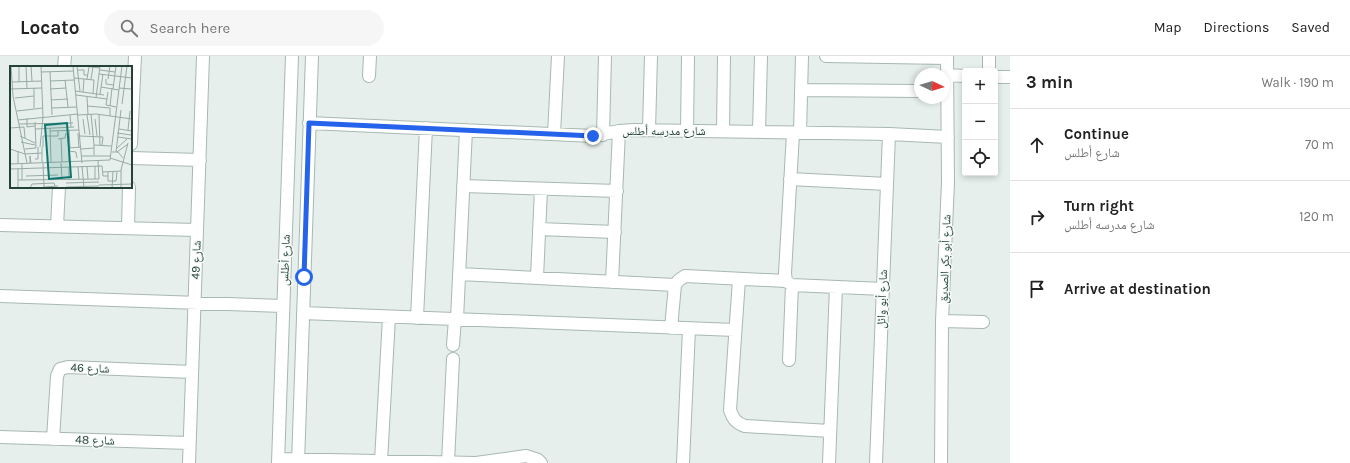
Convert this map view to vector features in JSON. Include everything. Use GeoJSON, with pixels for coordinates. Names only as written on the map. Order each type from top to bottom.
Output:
{"type":"FeatureCollection","features":[{"type":"Feature","properties":{"kind":"street"},"geometry":{"type":"LineString","coordinates":[[132,115],[134,56]]}},
{"type":"Feature","properties":{"kind":"street","name":"شارع 49"},"geometry":{"type":"LineString","coordinates":[[189,463],[203,56]]}},
{"type":"Feature","properties":{"kind":"street","name":"شارع أطلس"},"geometry":{"type":"LineString","coordinates":[[278,461],[292,56]]}},
{"type":"Feature","properties":{"kind":"street","name":"شارع أطلس"},"geometry":{"type":"LineString","coordinates":[[298,461],[312,56]]}},
{"type":"Feature","properties":{"kind":"street"},"geometry":{"type":"LineString","coordinates":[[369,76],[370,56]]}},
{"type":"Feature","properties":{"kind":"street"},"geometry":{"type":"LineString","coordinates":[[554,134],[558,56]]}},
{"type":"Feature","properties":{"kind":"street"},"geometry":{"type":"LineString","coordinates":[[603,135],[605,56]]}},
{"type":"Feature","properties":{"kind":"street"},"geometry":{"type":"LineString","coordinates":[[649,130],[651,56]]}},
{"type":"Feature","properties":{"kind":"street"},"geometry":{"type":"LineString","coordinates":[[687,131],[688,56]]}},
{"type":"Feature","properties":{"kind":"street"},"geometry":{"type":"LineString","coordinates":[[723,131],[724,56]]}},
{"type":"Feature","properties":{"kind":"street"},"geometry":{"type":"LineString","coordinates":[[759,132],[761,56]]}},
{"type":"Feature","properties":{"kind":"street"},"geometry":{"type":"LineString","coordinates":[[788,360],[789,283],[784,273],[790,179],[801,90],[802,56]]}},
{"type":"Feature","properties":{"kind":"street"},"geometry":{"type":"LineString","coordinates":[[826,56],[947,57]]}},
{"type":"Feature","properties":{"kind":"street"},"geometry":{"type":"LineString","coordinates":[[989,56],[989,68]]}},
{"type":"Feature","properties":{"kind":"street","name":"شارع أبو بكر الصديق"},"geometry":{"type":"LineString","coordinates":[[947,57],[947,68]]}},
{"type":"Feature","properties":{"kind":"street"},"geometry":{"type":"LineString","coordinates":[[950,75],[962,76]]}},
{"type":"Feature","properties":{"kind":"street"},"geometry":{"type":"LineString","coordinates":[[998,77],[1010,77]]}},
{"type":"Feature","properties":{"kind":"street"},"geometry":{"type":"LineString","coordinates":[[801,90],[914,92]]}},
{"type":"Feature","properties":{"kind":"street","name":"شارع أبو بكر الصديق"},"geometry":{"type":"LineString","coordinates":[[941,463],[942,321],[946,238],[948,137],[946,104]]}},
{"type":"Feature","properties":{"kind":"street","name":"شارع مدرسه أطلس"},"geometry":{"type":"LineString","coordinates":[[309,123],[593,136],[620,131],[649,130],[889,134],[948,137]]}},
{"type":"Feature","properties":{"kind":"street"},"geometry":{"type":"LineString","coordinates":[[417,318],[426,128]]}},
{"type":"Feature","properties":{"kind":"street"},"geometry":{"type":"LineString","coordinates":[[453,345],[459,274],[466,130]]}},
{"type":"Feature","properties":{"kind":"street"},"geometry":{"type":"LineString","coordinates":[[612,282],[620,131]]}},
{"type":"Feature","properties":{"kind":"street","name":"شارع أبو وائل"},"geometry":{"type":"LineString","coordinates":[[876,463],[889,134]]}},
{"type":"Feature","properties":{"kind":"street"},"geometry":{"type":"LineString","coordinates":[[132,158],[200,160]]}},
{"type":"Feature","properties":{"kind":"street"},"geometry":{"type":"LineString","coordinates":[[790,179],[887,184]]}},
{"type":"Feature","properties":{"kind":"street"},"geometry":{"type":"LineString","coordinates":[[463,186],[616,191]]}},
{"type":"Feature","properties":{"kind":"street"},"geometry":{"type":"LineString","coordinates":[[57,226],[59,188]]}},
{"type":"Feature","properties":{"kind":"street"},"geometry":{"type":"LineString","coordinates":[[128,228],[129,188]]}},
{"type":"Feature","properties":{"kind":"street"},"geometry":{"type":"LineString","coordinates":[[537,278],[541,189]]}},
{"type":"Feature","properties":{"kind":"street"},"geometry":{"type":"LineString","coordinates":[[0,225],[197,230]]}},
{"type":"Feature","properties":{"kind":"street"},"geometry":{"type":"LineString","coordinates":[[539,229],[615,232]]}},
{"type":"Feature","properties":{"kind":"street"},"geometry":{"type":"LineString","coordinates":[[459,274],[675,285]]}},
{"type":"Feature","properties":{"kind":"street"},"geometry":{"type":"LineString","coordinates":[[671,328],[675,285],[685,276],[883,289]]}},
{"type":"Feature","properties":{"kind":"street"},"geometry":{"type":"LineString","coordinates":[[284,277],[304,277]]}},
{"type":"Feature","properties":{"kind":"street"},"geometry":{"type":"LineString","coordinates":[[739,279],[730,410],[732,418],[738,424],[746,426],[830,431]]}},
{"type":"Feature","properties":{"kind":"street"},"geometry":{"type":"LineString","coordinates":[[829,463],[836,287]]}},
{"type":"Feature","properties":{"kind":"street"},"geometry":{"type":"LineString","coordinates":[[0,296],[283,306]]}},
{"type":"Feature","properties":{"kind":"street"},"geometry":{"type":"LineString","coordinates":[[303,313],[735,330]]}},
{"type":"Feature","properties":{"kind":"street"},"geometry":{"type":"LineString","coordinates":[[381,461],[389,317]]}},
{"type":"Feature","properties":{"kind":"street"},"geometry":{"type":"LineString","coordinates":[[942,321],[983,322]]}},
{"type":"Feature","properties":{"kind":"street"},"geometry":{"type":"LineString","coordinates":[[683,463],[689,329]]}},
{"type":"Feature","properties":{"kind":"street"},"geometry":{"type":"LineString","coordinates":[[448,462],[453,359]]}},
{"type":"Feature","properties":{"kind":"street","name":"شارع 46"},"geometry":{"type":"LineString","coordinates":[[53,439],[57,376],[60,369],[68,367],[192,372]]}},
{"type":"Feature","properties":{"kind":"street","name":"شارع 48"},"geometry":{"type":"LineString","coordinates":[[0,437],[189,444]]}},
{"type":"Feature","properties":{"kind":"street"},"geometry":{"type":"LineString","coordinates":[[278,461],[483,463],[526,456],[538,460],[541,463]]}},
{"type":"Feature","properties":{"kind":"route"},"geometry":{"type":"LineString","coordinates":[[304,277],[309,123],[593,136]]}}]}
